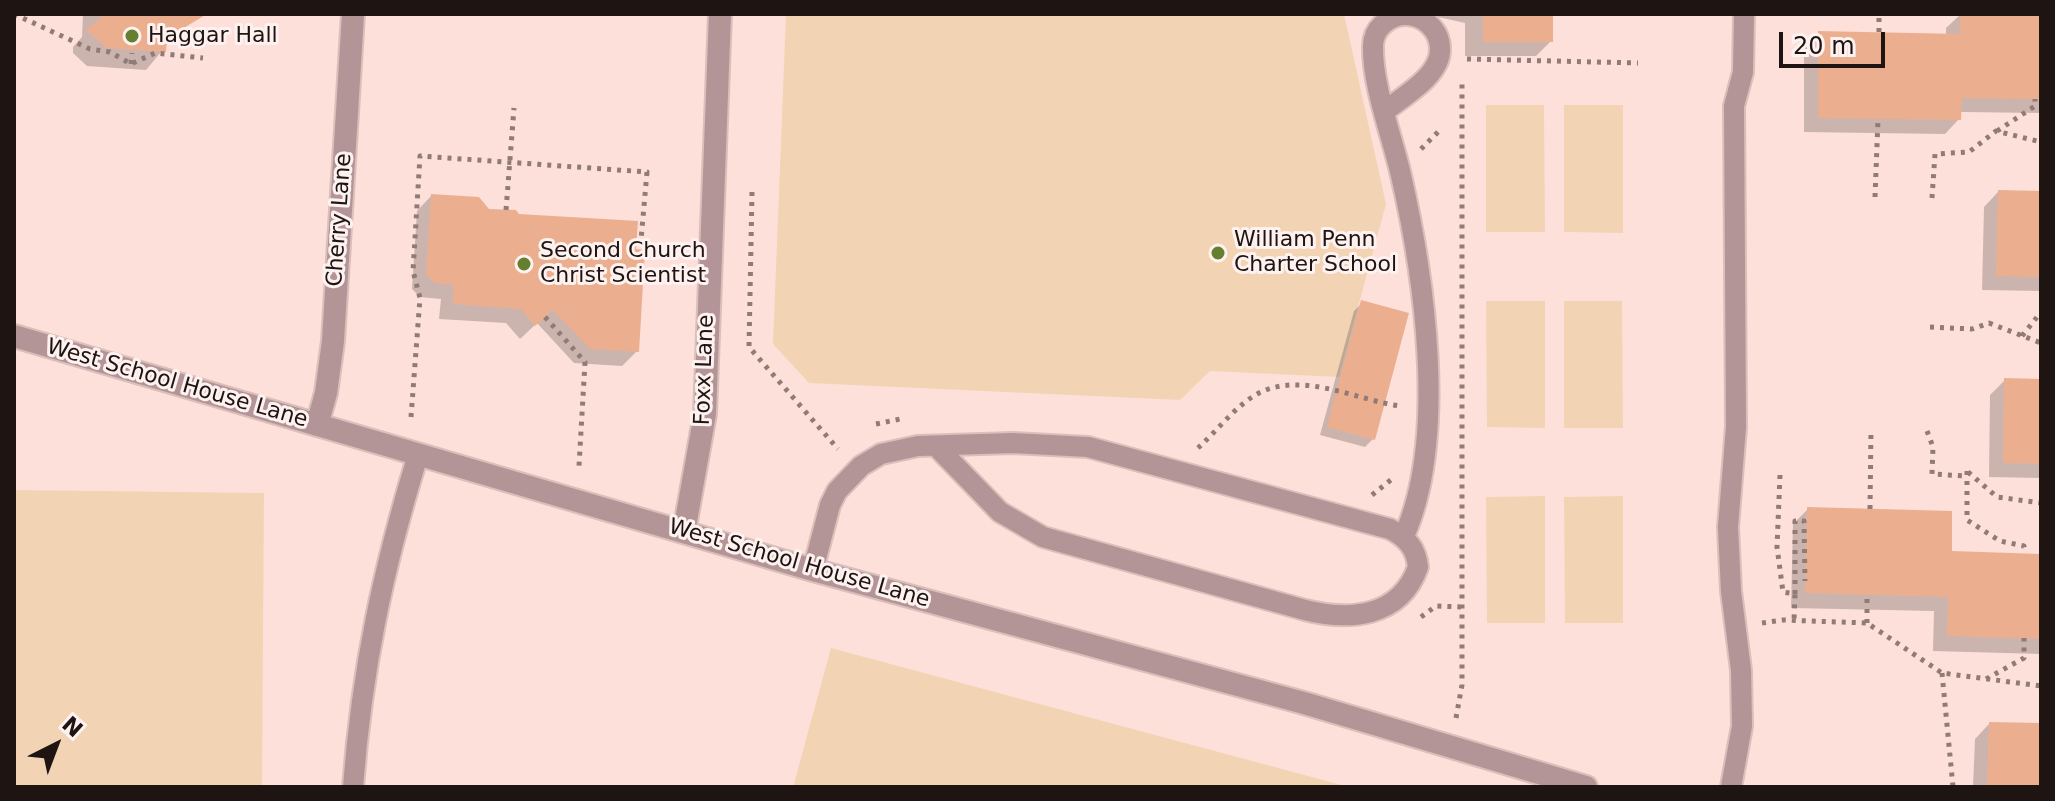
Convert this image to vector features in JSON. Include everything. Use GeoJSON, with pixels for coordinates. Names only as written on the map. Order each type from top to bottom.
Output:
{"type":"FeatureCollection","features":[{"type":"Feature","properties":{"kind":"street","name":"Cherry Lane"},"geometry":{"type":"LineString","coordinates":[[317,425],[326,393],[333,341],[353,14]]}},
{"type":"Feature","properties":{"kind":"street","name":"Foxx Lane"},"geometry":{"type":"LineString","coordinates":[[684,532],[705,414],[720,14]]}},
{"type":"Feature","properties":{"kind":"street","name":"West School House Lane"},"geometry":{"type":"LineString","coordinates":[[14,336],[813,570],[1304,703],[1586,787]]}},
{"type":"Feature","properties":{"kind":"lane"},"geometry":{"type":"LineString","coordinates":[[1731,787],[1742,726],[1741,670],[1731,591],[1728,527],[1736,427],[1734,106],[1743,72],[1744,14]]}},
{"type":"Feature","properties":{"kind":"lane"},"geometry":{"type":"LineString","coordinates":[[1386,110],[1427,76],[1439,58],[1438,37],[1431,26],[1411,15],[1389,19],[1375,34],[1375,62],[1386,110],[1414,230],[1425,313],[1424,471],[1414,514],[1404,536]]}},
{"type":"Feature","properties":{"kind":"lane"},"geometry":{"type":"LineString","coordinates":[[813,570],[830,505],[848,478],[881,454],[897,448],[1013,443],[1088,447],[1390,529],[1404,536],[1412,547],[1418,567],[1406,589],[1393,602],[1363,616],[1326,615],[1043,537],[1000,512],[938,448]]}},
{"type":"Feature","properties":{"kind":"lane"},"geometry":{"type":"LineString","coordinates":[[353,787],[358,723],[372,628],[387,555],[418,455]]}},
{"type":"Feature","properties":{"kind":"path"},"geometry":{"type":"LineString","coordinates":[[14,14],[90,49],[115,54],[131,64]]}},
{"type":"Feature","properties":{"kind":"path"},"geometry":{"type":"LineString","coordinates":[[1879,14],[1879,32]]}},
{"type":"Feature","properties":{"kind":"path"},"geometry":{"type":"LineString","coordinates":[[1461,50],[1462,59],[1638,63]]}},
{"type":"Feature","properties":{"kind":"path"},"geometry":{"type":"LineString","coordinates":[[131,64],[132,53]]}},
{"type":"Feature","properties":{"kind":"path"},"geometry":{"type":"LineString","coordinates":[[131,64],[155,53],[203,58]]}},
{"type":"Feature","properties":{"kind":"path"},"geometry":{"type":"LineString","coordinates":[[1456,718],[1462,685],[1462,74]]}},
{"type":"Feature","properties":{"kind":"path"},"geometry":{"type":"LineString","coordinates":[[1932,198],[1935,154],[1969,152],[2035,106],[2035,99]]}},
{"type":"Feature","properties":{"kind":"path"},"geometry":{"type":"LineString","coordinates":[[506,210],[514,108]]}},
{"type":"Feature","properties":{"kind":"path"},"geometry":{"type":"LineString","coordinates":[[1875,197],[1878,119]]}},
{"type":"Feature","properties":{"kind":"path"},"geometry":{"type":"LineString","coordinates":[[1996,131],[2041,142]]}},
{"type":"Feature","properties":{"kind":"path"},"geometry":{"type":"LineString","coordinates":[[411,417],[420,298],[413,271],[420,156],[647,172],[641,240]]}},
{"type":"Feature","properties":{"kind":"path"},"geometry":{"type":"LineString","coordinates":[[752,192],[749,347],[838,449]]}},
{"type":"Feature","properties":{"kind":"path"},"geometry":{"type":"LineString","coordinates":[[2022,336],[2041,312]]}},
{"type":"Feature","properties":{"kind":"path"},"geometry":{"type":"LineString","coordinates":[[545,317],[585,362],[579,466]]}},
{"type":"Feature","properties":{"kind":"path"},"geometry":{"type":"LineString","coordinates":[[1930,327],[1972,329],[1989,323],[2041,343]]}},
{"type":"Feature","properties":{"kind":"path"},"geometry":{"type":"LineString","coordinates":[[1191,455],[1252,398],[1277,388],[1326,388],[1409,406]]}},
{"type":"Feature","properties":{"kind":"path"},"geometry":{"type":"LineString","coordinates":[[1870,509],[1871,430]]}},
{"type":"Feature","properties":{"kind":"path"},"geometry":{"type":"LineString","coordinates":[[1927,431],[1933,447],[1932,474],[1967,476]]}},
{"type":"Feature","properties":{"kind":"path"},"geometry":{"type":"LineString","coordinates":[[2025,553],[2024,546],[2000,541],[1967,520],[1967,471],[1997,497],[2041,503]]}},
{"type":"Feature","properties":{"kind":"path"},"geometry":{"type":"LineString","coordinates":[[1780,475],[1778,567],[1783,592],[1795,594]]}},
{"type":"Feature","properties":{"kind":"path"},"geometry":{"type":"LineString","coordinates":[[1794,621],[1795,521],[1804,521],[1805,581]]}},
{"type":"Feature","properties":{"kind":"path"},"geometry":{"type":"LineString","coordinates":[[1867,595],[1867,623]]}},
{"type":"Feature","properties":{"kind":"path"},"geometry":{"type":"LineString","coordinates":[[1414,622],[1436,606],[1461,607]]}},
{"type":"Feature","properties":{"kind":"path"},"geometry":{"type":"LineString","coordinates":[[1783,620],[1867,623],[1942,673],[2041,686]]}},
{"type":"Feature","properties":{"kind":"path"},"geometry":{"type":"LineString","coordinates":[[1985,679],[2024,658],[2024,638]]}},
{"type":"Feature","properties":{"kind":"path"},"geometry":{"type":"LineString","coordinates":[[1942,673],[1953,787]]}},
{"type":"Feature","properties":{"kind":"shaded area"},"geometry":{"type":"Polygon","coordinates":[[[786,14],[1344,14],[1386,204],[1339,377],[1210,371],[1180,400],[809,383],[773,344],[786,14]]]}},
{"type":"Feature","properties":{"kind":"shaded area"},"geometry":{"type":"Polygon","coordinates":[[[1486,105],[1544,105],[1545,232],[1486,232],[1486,105]]]}},
{"type":"Feature","properties":{"kind":"shaded area"},"geometry":{"type":"Polygon","coordinates":[[[1564,105],[1623,105],[1623,233],[1564,232],[1564,105]]]}},
{"type":"Feature","properties":{"kind":"shaded area"},"geometry":{"type":"Polygon","coordinates":[[[1486,301],[1545,301],[1545,428],[1487,427],[1486,301]]]}},
{"type":"Feature","properties":{"kind":"shaded area"},"geometry":{"type":"Polygon","coordinates":[[[1564,301],[1622,301],[1623,428],[1564,428],[1564,301]]]}},
{"type":"Feature","properties":{"kind":"shaded area"},"geometry":{"type":"Polygon","coordinates":[[[14,490],[264,493],[262,787],[14,787],[14,490]]]}},
{"type":"Feature","properties":{"kind":"shaded area"},"geometry":{"type":"Polygon","coordinates":[[[1545,496],[1545,623],[1487,623],[1486,497],[1545,496]]]}},
{"type":"Feature","properties":{"kind":"shaded area"},"geometry":{"type":"Polygon","coordinates":[[[1623,496],[1623,623],[1565,623],[1564,497],[1623,496]]]}},
{"type":"Feature","properties":{"kind":"shaded area"},"geometry":{"type":"Polygon","coordinates":[[[831,648],[1349,787],[793,787],[831,648]]]}},
{"type":"Feature","properties":{"kind":"building","name":"Haggar Hall"},"geometry":{"type":"Polygon","coordinates":[[[106,14],[207,14],[167,38],[166,52],[107,48],[86,30],[106,14]]]}},
{"type":"Feature","properties":{"kind":"building"},"geometry":{"type":"Polygon","coordinates":[[[1483,14],[1553,14],[1553,42],[1483,42],[1483,14]]]}},
{"type":"Feature","properties":{"kind":"building"},"geometry":{"type":"Polygon","coordinates":[[[1960,14],[2041,14],[2041,99],[1962,98],[1961,120],[1818,118],[1818,31],[1960,34],[1960,14]]]}},
{"type":"Feature","properties":{"kind":"building"},"geometry":{"type":"Polygon","coordinates":[[[1998,190],[2041,191],[2041,277],[1996,276],[1998,190]]]}},
{"type":"Feature","properties":{"kind":"building"},"geometry":{"type":"Polygon","coordinates":[[[431,194],[479,197],[489,209],[516,210],[519,214],[638,221],[636,249],[645,250],[639,352],[590,349],[553,310],[535,326],[521,309],[453,304],[454,285],[435,283],[426,274],[431,194]]]}},
{"type":"Feature","properties":{"kind":"building"},"geometry":{"type":"Polygon","coordinates":[[[1361,300],[1409,313],[1375,440],[1327,427],[1361,300]]]}},
{"type":"Feature","properties":{"kind":"building"},"geometry":{"type":"Polygon","coordinates":[[[2004,378],[2041,379],[2041,464],[2003,463],[2004,378]]]}},
{"type":"Feature","properties":{"kind":"building"},"geometry":{"type":"Polygon","coordinates":[[[1807,507],[1952,511],[1952,551],[2041,554],[2041,639],[1947,636],[1948,597],[1805,593],[1807,507]]]}},
{"type":"Feature","properties":{"kind":"building"},"geometry":{"type":"Polygon","coordinates":[[[1989,722],[2041,723],[2041,787],[1987,787],[1989,722]]]}},
{"type":"Feature","properties":{"kind":"place","name":"Haggar Hall"},"geometry":{"type":"Point","coordinates":[132,36]}},
{"type":"Feature","properties":{"kind":"place","name":"William Penn Charter School"},"geometry":{"type":"Point","coordinates":[1218,253]}},
{"type":"Feature","properties":{"kind":"place","name":"Second Church Christ Scientist"},"geometry":{"type":"Point","coordinates":[524,264]}}]}
